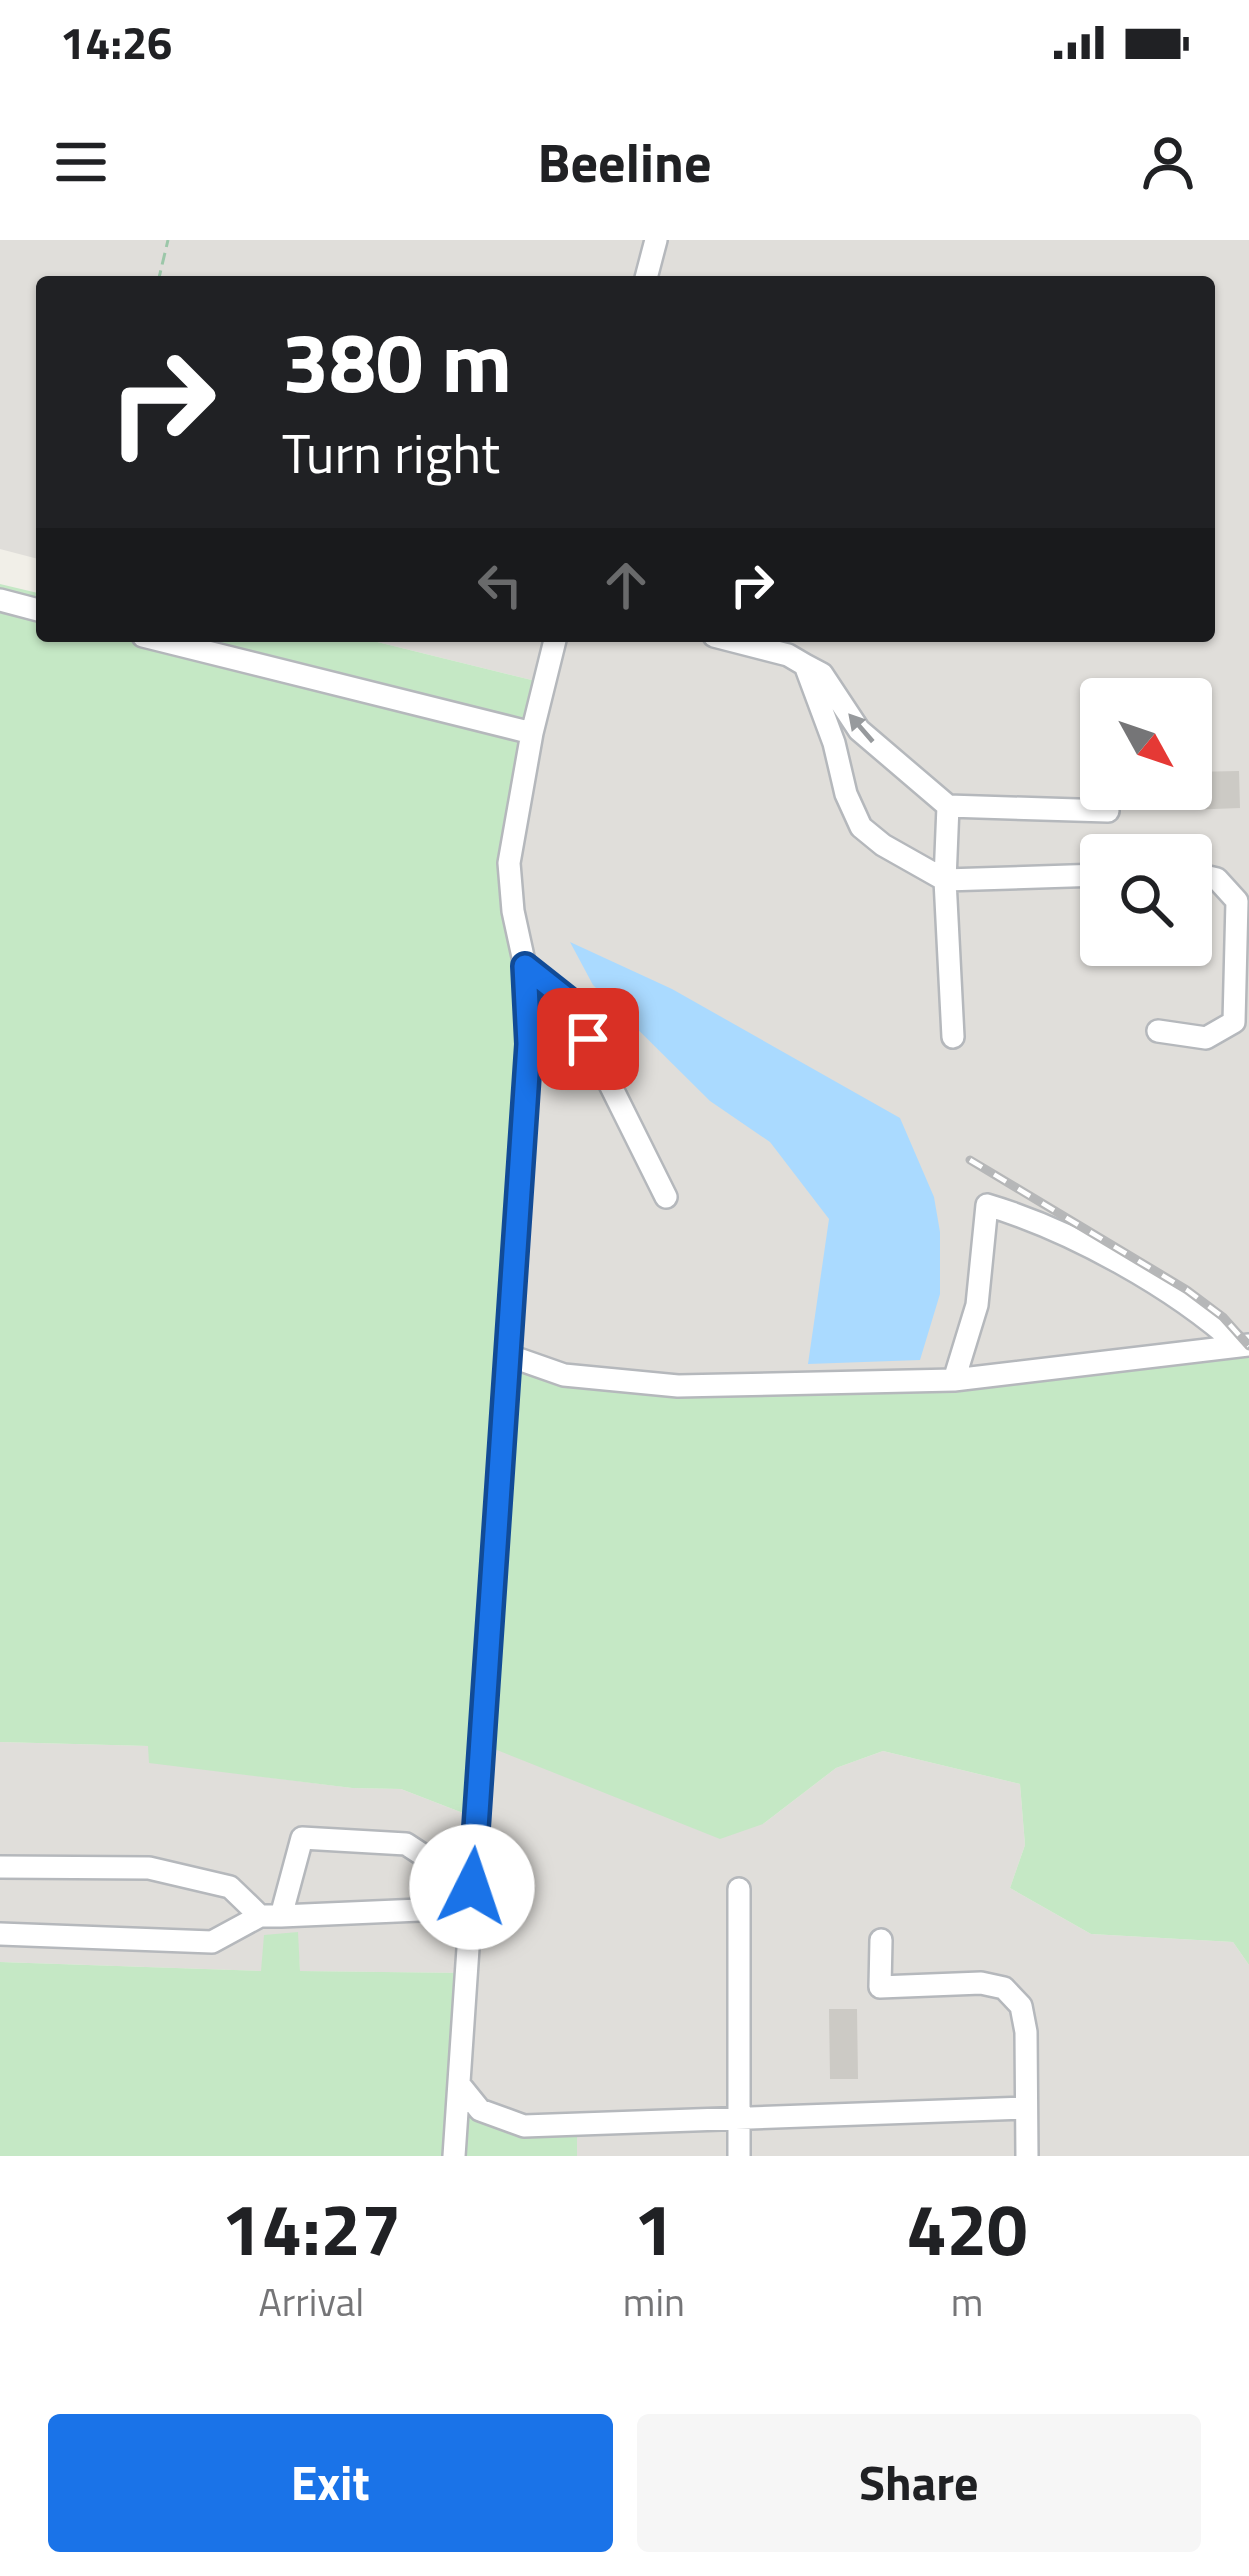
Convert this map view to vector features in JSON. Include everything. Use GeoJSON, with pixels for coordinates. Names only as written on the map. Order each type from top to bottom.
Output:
{"type":"FeatureCollection","features":[{"type":"Feature","properties":{"kind":"street"},"geometry":{"type":"LineString","coordinates":[[647,276],[656,240]]}},
{"type":"Feature","properties":{"kind":"street"},"geometry":{"type":"LineString","coordinates":[[0,600],[36,609]]}},
{"type":"Feature","properties":{"kind":"street"},"geometry":{"type":"LineString","coordinates":[[167,642],[532,733]]}},
{"type":"Feature","properties":{"kind":"street"},"geometry":{"type":"LineString","coordinates":[[454,2156],[529,1044],[525,966],[509,863],[532,733],[555,642]]}},
{"type":"Feature","properties":{"kind":"street"},"geometry":{"type":"LineString","coordinates":[[737,642],[788,655],[822,674],[860,730],[948,806],[1108,811]]}},
{"type":"Feature","properties":{"kind":"street"},"geometry":{"type":"LineString","coordinates":[[805,665],[834,743],[846,794],[861,827],[883,845],[944,880],[1080,876]]}},
{"type":"Feature","properties":{"kind":"street"},"geometry":{"type":"LineString","coordinates":[[948,806],[944,880],[952,1037]]}},
{"type":"Feature","properties":{"kind":"street"},"geometry":{"type":"LineString","coordinates":[[1158,1031],[1206,1037],[1234,1022],[1237,901],[1212,878]]}},
{"type":"Feature","properties":{"kind":"street"},"geometry":{"type":"LineString","coordinates":[[525,966],[568,1000],[666,1197]]}},
{"type":"Feature","properties":{"kind":"street"},"geometry":{"type":"LineString","coordinates":[[954,1380],[977,1306],[987,1205],[1077,1240],[1183,1300],[1244,1346]]}},
{"type":"Feature","properties":{"kind":"street"},"geometry":{"type":"LineString","coordinates":[[507,1355],[564,1375],[679,1385],[954,1380],[1244,1346]]}},
{"type":"Feature","properties":{"kind":"street"},"geometry":{"type":"LineString","coordinates":[[271,1916],[302,1838],[406,1844],[472,1887]]}},
{"type":"Feature","properties":{"kind":"street"},"geometry":{"type":"LineString","coordinates":[[0,1867],[149,1868],[230,1887],[271,1916]]}},
{"type":"Feature","properties":{"kind":"street"},"geometry":{"type":"LineString","coordinates":[[0,1934],[212,1942],[271,1916],[420,1910],[472,1887]]}},
{"type":"Feature","properties":{"kind":"street"},"geometry":{"type":"LineString","coordinates":[[739,1889],[739,2156]]}},
{"type":"Feature","properties":{"kind":"street"},"geometry":{"type":"LineString","coordinates":[[881,1940],[880,1987],[981,1983],[1004,1988],[1021,2006],[1026,2032],[1027,2156]]}},
{"type":"Feature","properties":{"kind":"street"},"geometry":{"type":"LineString","coordinates":[[459,2084],[480,2110],[524,2126],[1026,2108]]}},
{"type":"Feature","properties":{"kind":"path"},"geometry":{"type":"LineString","coordinates":[[159,276],[168,240]]}},
{"type":"Feature","properties":{"kind":"shaded area"},"geometry":{"type":"Polygon","coordinates":[[[0,240],[1249,240],[1249,1346],[954,1380],[678,1386],[507,1355],[513,911],[544,683],[377,642],[1215,642],[1215,276],[36,276],[36,558],[0,549],[0,240]]]}},
{"type":"Feature","properties":{"kind":"shaded area"},"geometry":{"type":"Polygon","coordinates":[[[0,1742],[149,1746],[149,1762],[352,1788],[401,1789],[476,1818],[481,1744],[763,1824],[836,1768],[883,1751],[1020,1784],[1025,1845],[1010,1888],[1091,1934],[1233,1942],[1249,1965],[1249,2156],[577,2156],[577,2124],[524,2126],[459,2084],[465,1973],[300,1971],[297,1932],[262,1971],[0,1962],[0,1742]]]}},
{"type":"Feature","properties":{"kind":"green space"},"geometry":{"type":"Polygon","coordinates":[[[0,584],[36,593],[36,642],[377,642],[544,683],[509,863],[525,966],[508,1355],[564,1375],[954,1380],[1249,1346],[1249,1965],[1233,1942],[1091,1934],[1010,1888],[1025,1845],[1020,1784],[883,1751],[836,1768],[763,1824],[720,1839],[482,1744],[476,1818],[401,1789],[352,1788],[149,1763],[148,1746],[0,1742],[0,584]]]}},
{"type":"Feature","properties":{"kind":"green space"},"geometry":{"type":"Polygon","coordinates":[[[298,1932],[300,1971],[466,1973],[459,2085],[480,2110],[577,2124],[577,2156],[0,2156],[0,1962],[261,1971],[264,1935],[298,1932]]]}},
{"type":"Feature","properties":{"kind":"water"},"geometry":{"type":"Polygon","coordinates":[[[570,942],[672,989],[900,1118],[934,1197],[940,1232],[940,1294],[920,1360],[808,1364],[829,1219],[770,1142],[710,1101],[593,985],[570,942]]]}},
{"type":"Feature","properties":{"kind":"building"},"geometry":{"type":"Polygon","coordinates":[[[1239,771],[1240,808],[1212,809],[1212,772],[1239,771]]]}},
{"type":"Feature","properties":{"kind":"building"},"geometry":{"type":"Polygon","coordinates":[[[829,2009],[857,2009],[858,2079],[830,2079],[829,2009]]]}},
{"type":"Feature","properties":{"kind":"railway"},"geometry":{"type":"LineString","coordinates":[[970,1160],[1187,1290],[1223,1317],[1249,1346]]}},
{"type":"Feature","properties":{"kind":"route"},"geometry":{"type":"LineString","coordinates":[[472,1887],[529,1044],[525,966],[568,1000],[588,1039]]}}]}
